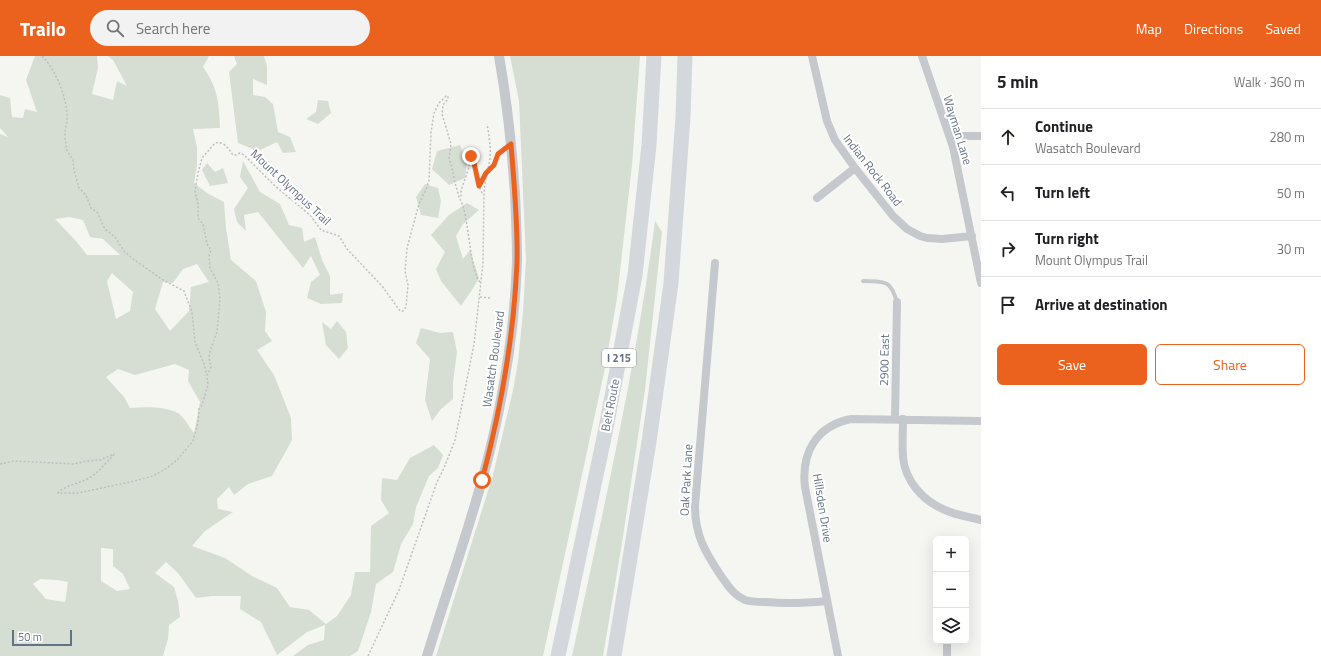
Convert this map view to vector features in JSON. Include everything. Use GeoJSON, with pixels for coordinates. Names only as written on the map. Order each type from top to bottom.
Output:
{"type":"FeatureCollection","features":[{"type":"Feature","properties":{"kind":"highway","name":"Belt Route"},"geometry":{"type":"LineString","coordinates":[[558,656],[606,428],[634,275],[649,145],[654,56]]}},
{"type":"Feature","properties":{"kind":"highway"},"geometry":{"type":"LineString","coordinates":[[614,656],[649,442],[671,283],[683,117],[685,56]]}},
{"type":"Feature","properties":{"kind":"street","name":"Wasatch Boulevard"},"geometry":{"type":"LineString","coordinates":[[427,656],[482,480],[503,388],[512,329],[517,262],[516,215],[511,144],[505,91],[499,56]]}},
{"type":"Feature","properties":{"kind":"street","name":"Indian Rock Road"},"geometry":{"type":"LineString","coordinates":[[812,56],[829,128],[838,146],[893,216],[902,225],[920,236],[935,239],[972,236]]}},
{"type":"Feature","properties":{"kind":"street","name":"Wayman Lane"},"geometry":{"type":"LineString","coordinates":[[922,56],[950,136],[981,283]]}},
{"type":"Feature","properties":{"kind":"street"},"geometry":{"type":"LineString","coordinates":[[950,136],[981,136]]}},
{"type":"Feature","properties":{"kind":"street"},"geometry":{"type":"LineString","coordinates":[[817,198],[855,168]]}},
{"type":"Feature","properties":{"kind":"street","name":"Oak Park Lane"},"geometry":{"type":"LineString","coordinates":[[715,263],[695,506],[698,535],[711,561],[732,592],[740,598],[749,601],[779,603],[827,600]]}},
{"type":"Feature","properties":{"kind":"street","name":"2900 East"},"geometry":{"type":"LineString","coordinates":[[897,302],[899,419],[903,458],[907,473],[914,486],[923,497],[934,505],[946,511],[981,520]]}},
{"type":"Feature","properties":{"kind":"street","name":"Hillsden Drive"},"geometry":{"type":"LineString","coordinates":[[838,656],[805,487],[804,467],[811,447],[820,435],[832,425],[838,422],[858,418],[981,421]]}},
{"type":"Feature","properties":{"kind":"street"},"geometry":{"type":"LineString","coordinates":[[947,644],[947,656]]}},
{"type":"Feature","properties":{"kind":"lane"},"geometry":{"type":"LineString","coordinates":[[863,281],[881,282],[889,285],[894,291],[897,302]]}},
{"type":"Feature","properties":{"kind":"path"},"geometry":{"type":"LineString","coordinates":[[0,464],[14,461],[74,464],[100,460],[114,454],[95,474],[81,482],[68,486],[58,492],[60,493],[78,493],[153,476],[168,468],[178,459],[193,441],[198,423],[199,409],[208,385],[204,364],[195,342],[192,312],[184,292],[163,280],[124,251],[115,237],[105,229],[97,212],[91,208],[86,195],[79,188],[72,160],[66,149],[67,144],[65,134],[67,117],[65,97],[57,79],[42,56]]}},
{"type":"Feature","properties":{"kind":"path","name":"Mount Olympus Trail"},"geometry":{"type":"LineString","coordinates":[[207,375],[211,366],[209,358],[210,351],[217,332],[220,298],[218,283],[210,266],[209,256],[211,250],[207,244],[203,224],[198,218],[198,204],[195,192],[202,158],[215,143],[221,142],[233,155],[240,153],[244,155],[275,186],[310,215],[321,230],[339,236],[382,286],[400,311],[403,311],[406,307],[408,285],[405,271],[407,248],[419,204],[429,180],[434,110],[447,96],[448,99],[443,105],[442,114],[445,120],[446,131],[450,138],[451,148],[449,159],[468,226],[477,277],[481,283]]}},
{"type":"Feature","properties":{"kind":"path"},"geometry":{"type":"LineString","coordinates":[[368,656],[399,590],[437,482],[455,440],[477,329],[483,263],[483,195],[486,172],[490,158],[488,124]]}},
{"type":"Feature","properties":{"kind":"path"},"geometry":{"type":"LineString","coordinates":[[479,186],[486,172],[494,165],[498,154],[511,144]]}},
{"type":"Feature","properties":{"kind":"path"},"geometry":{"type":"LineString","coordinates":[[459,198],[461,197],[461,191],[468,170],[470,156],[473,158],[479,186],[483,195]]}},
{"type":"Feature","properties":{"kind":"path"},"geometry":{"type":"LineString","coordinates":[[480,298],[490,298]]}},
{"type":"Feature","properties":{"kind":"shaded area"},"geometry":{"type":"Polygon","coordinates":[[[35,56],[97,56],[98,68],[92,94],[113,100],[117,81],[127,86],[113,60],[108,56],[209,56],[203,67],[212,82],[217,96],[220,128],[193,129],[197,147],[197,165],[194,183],[207,193],[224,202],[231,260],[256,281],[266,312],[265,331],[272,341],[257,350],[274,375],[291,418],[292,440],[272,476],[248,484],[234,495],[229,487],[217,499],[218,509],[233,512],[205,531],[192,546],[225,558],[252,576],[277,588],[290,607],[309,610],[326,624],[337,616],[351,595],[355,572],[370,572],[371,526],[389,513],[381,500],[382,478],[397,480],[410,458],[434,445],[443,455],[438,468],[429,476],[416,507],[413,524],[401,544],[393,572],[376,584],[371,612],[358,651],[350,656],[293,656],[308,645],[324,640],[325,625],[307,632],[277,655],[261,622],[240,609],[241,596],[212,596],[196,598],[178,573],[166,562],[155,573],[174,587],[180,617],[169,625],[168,639],[163,656],[0,656],[0,134],[8,137],[0,128],[0,95],[10,98],[12,117],[23,118],[25,109],[37,112],[26,80],[35,56]],[[69,217],[55,219],[87,255],[120,255],[103,239],[90,237],[83,220],[69,217]],[[197,264],[183,269],[173,283],[163,282],[155,309],[170,331],[189,311],[191,287],[209,282],[197,264]],[[112,273],[107,281],[116,319],[130,311],[133,292],[112,273]],[[175,364],[135,375],[118,369],[106,377],[124,397],[130,408],[142,407],[167,409],[173,411],[180,415],[194,433],[200,402],[188,381],[189,370],[175,364]],[[101,548],[101,581],[117,591],[130,589],[123,574],[113,566],[113,549],[101,548]],[[40,579],[33,584],[46,599],[65,602],[68,582],[40,579]]]}},
{"type":"Feature","properties":{"kind":"shaded area"},"geometry":{"type":"Polygon","coordinates":[[[234,56],[264,56],[267,66],[267,85],[253,79],[253,95],[265,97],[273,104],[278,132],[290,137],[296,152],[283,153],[277,142],[258,151],[238,143],[229,72],[237,64],[234,56]]]}},
{"type":"Feature","properties":{"kind":"shaded area"},"geometry":{"type":"Polygon","coordinates":[[[510,56],[640,56],[632,165],[617,298],[605,368],[543,656],[436,656],[493,475],[518,362],[526,259],[519,101],[510,56]]]}},
{"type":"Feature","properties":{"kind":"shaded area"},"geometry":{"type":"Polygon","coordinates":[[[318,100],[328,101],[331,113],[318,124],[306,119],[316,112],[318,100]]]}},
{"type":"Feature","properties":{"kind":"shaded area"},"geometry":{"type":"Polygon","coordinates":[[[460,145],[467,163],[465,178],[449,185],[432,169],[437,151],[460,145]]]}},
{"type":"Feature","properties":{"kind":"shaded area"},"geometry":{"type":"Polygon","coordinates":[[[243,161],[260,192],[280,204],[289,225],[302,228],[304,242],[315,237],[322,260],[330,276],[330,295],[343,293],[342,303],[321,304],[307,298],[311,282],[320,275],[311,256],[303,268],[258,212],[244,215],[246,231],[237,222],[234,209],[248,188],[240,177],[243,161]]]}},
{"type":"Feature","properties":{"kind":"shaded area"},"geometry":{"type":"Polygon","coordinates":[[[207,163],[215,172],[223,168],[228,183],[210,186],[202,170],[207,163]]]}},
{"type":"Feature","properties":{"kind":"shaded area"},"geometry":{"type":"Polygon","coordinates":[[[425,184],[438,188],[441,201],[438,218],[421,215],[416,197],[425,184]]]}},
{"type":"Feature","properties":{"kind":"shaded area"},"geometry":{"type":"Polygon","coordinates":[[[467,203],[479,210],[463,224],[456,236],[463,259],[470,250],[479,278],[461,306],[441,281],[436,269],[445,252],[431,235],[449,215],[467,203]]]}},
{"type":"Feature","properties":{"kind":"shaded area"},"geometry":{"type":"Polygon","coordinates":[[[655,221],[662,232],[645,390],[603,656],[572,656],[629,385],[655,221]]]}},
{"type":"Feature","properties":{"kind":"shaded area"},"geometry":{"type":"Polygon","coordinates":[[[337,321],[346,332],[348,348],[339,359],[326,345],[322,322],[331,329],[337,321]]]}},
{"type":"Feature","properties":{"kind":"shaded area"},"geometry":{"type":"Polygon","coordinates":[[[421,328],[440,333],[453,332],[457,352],[453,382],[453,399],[441,409],[432,421],[425,400],[430,359],[416,343],[421,328]]]}},
{"type":"Feature","properties":{"kind":"route"},"geometry":{"type":"LineString","coordinates":[[471,156],[473,158],[476,175],[480,186],[480,182],[494,165],[498,154],[511,144],[517,235],[516,287],[507,364],[494,432],[482,480]]}}]}
